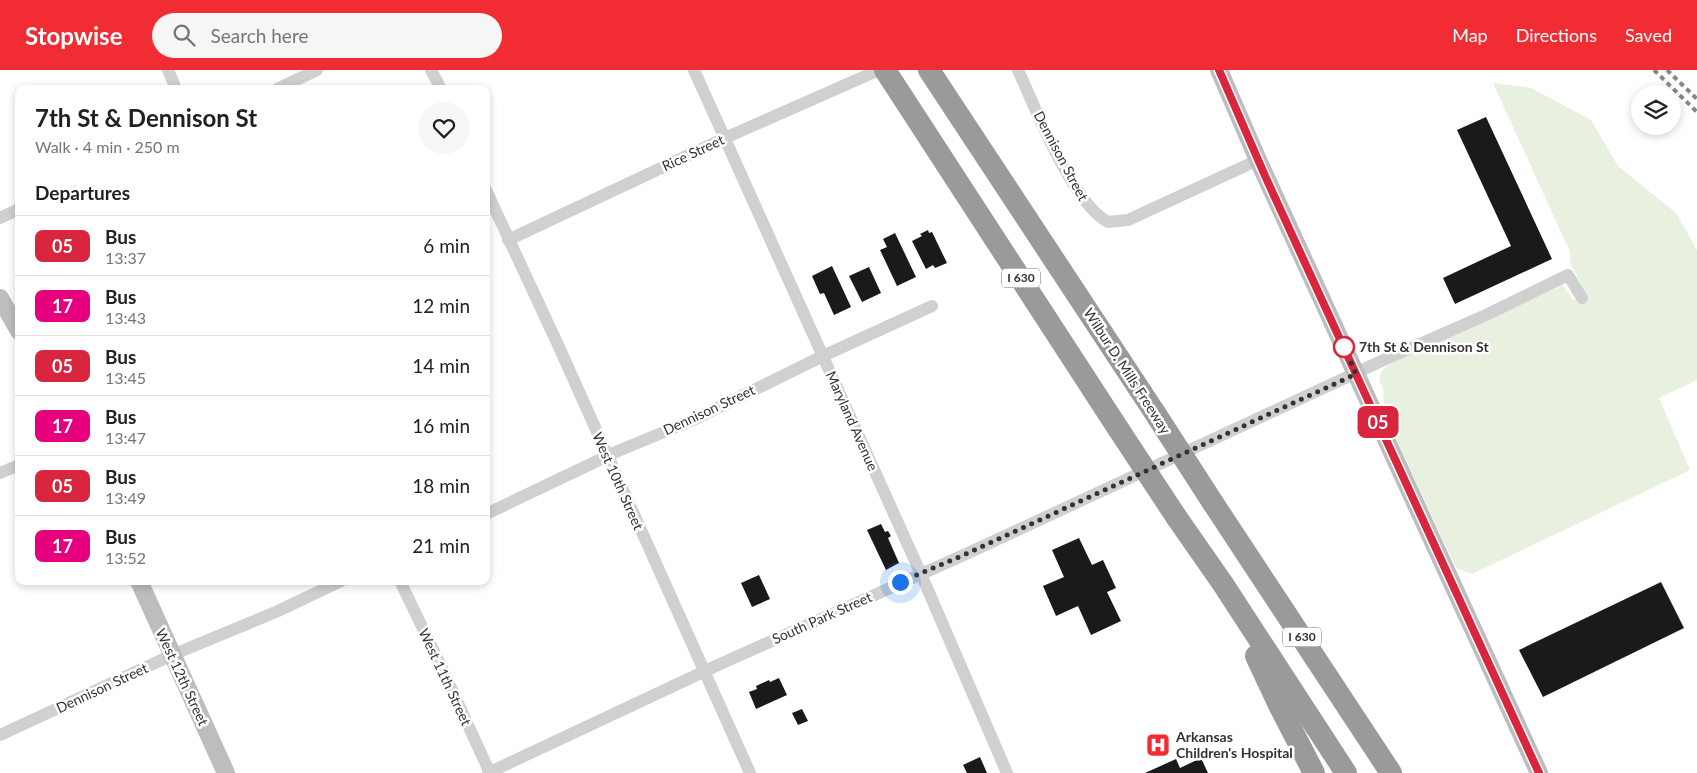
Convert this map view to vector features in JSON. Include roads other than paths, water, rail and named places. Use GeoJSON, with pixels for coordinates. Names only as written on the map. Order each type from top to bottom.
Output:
{"type":"FeatureCollection","features":[{"type":"Feature","properties":{"kind":"highway","name":"I 630"},"geometry":{"type":"LineString","coordinates":[[885,70],[1119,430],[1223,584],[1346,773]]}},
{"type":"Feature","properties":{"kind":"highway","name":"Wilbur D. Mills Freeway"},"geometry":{"type":"LineString","coordinates":[[929,70],[1391,773]]}},
{"type":"Feature","properties":{"kind":"highway"},"geometry":{"type":"LineString","coordinates":[[1223,584],[1280,707],[1314,773]]}},
{"type":"Feature","properties":{"kind":"street"},"geometry":{"type":"LineString","coordinates":[[168,70],[174,85]]}},
{"type":"Feature","properties":{"kind":"street"},"geometry":{"type":"LineString","coordinates":[[285,85],[317,70]]}},
{"type":"Feature","properties":{"kind":"street"},"geometry":{"type":"LineString","coordinates":[[432,70],[439,85]]}},
{"type":"Feature","properties":{"kind":"street","name":"Maryland Avenue"},"geometry":{"type":"LineString","coordinates":[[694,70],[921,574],[1007,773]]}},
{"type":"Feature","properties":{"kind":"street","name":"Rice Street"},"geometry":{"type":"LineString","coordinates":[[508,240],[725,138],[879,70]]}},
{"type":"Feature","properties":{"kind":"street","name":"Dennison Street"},"geometry":{"type":"LineString","coordinates":[[1018,70],[1049,138],[1076,188],[1093,212],[1108,222],[1128,220],[1258,160]]}},
{"type":"Feature","properties":{"kind":"street"},"geometry":{"type":"LineString","coordinates":[[1219,70],[1258,160],[1539,773]]}},
{"type":"Feature","properties":{"kind":"street","name":"West 10th Street"},"geometry":{"type":"LineString","coordinates":[[490,199],[559,347],[750,773]]}},
{"type":"Feature","properties":{"kind":"street"},"geometry":{"type":"LineString","coordinates":[[0,218],[15,211]]}},
{"type":"Feature","properties":{"kind":"street","name":"South Park Street"},"geometry":{"type":"LineString","coordinates":[[489,773],[704,672],[921,574],[1568,275],[1582,298]]}},
{"type":"Feature","properties":{"kind":"street"},"geometry":{"type":"LineString","coordinates":[[0,298],[15,325]]}},
{"type":"Feature","properties":{"kind":"street","name":"Dennison Street"},"geometry":{"type":"LineString","coordinates":[[490,512],[607,457],[692,420],[823,356],[932,306]]}},
{"type":"Feature","properties":{"kind":"street"},"geometry":{"type":"LineString","coordinates":[[0,473],[15,467]]}},
{"type":"Feature","properties":{"kind":"street","name":"West 12th Street"},"geometry":{"type":"LineString","coordinates":[[141,585],[226,773]]}},
{"type":"Feature","properties":{"kind":"street","name":"Dennison Street"},"geometry":{"type":"LineString","coordinates":[[0,735],[333,585]]}},
{"type":"Feature","properties":{"kind":"street","name":"West 11th Street"},"geometry":{"type":"LineString","coordinates":[[402,585],[489,773]]}},
{"type":"Feature","properties":{"kind":"railway"},"geometry":{"type":"LineString","coordinates":[[1654,70],[1697,112]]}},
{"type":"Feature","properties":{"kind":"railway"},"geometry":{"type":"LineString","coordinates":[[1667,70],[1697,99]]}},
{"type":"Feature","properties":{"kind":"place","name":"7th St & Dennison St"},"geometry":{"type":"Point","coordinates":[1344,347]}},
{"type":"Feature","properties":{"kind":"place","name":"Arkansas Children's Hospital"},"geometry":{"type":"Point","coordinates":[1158,745]}}]}
